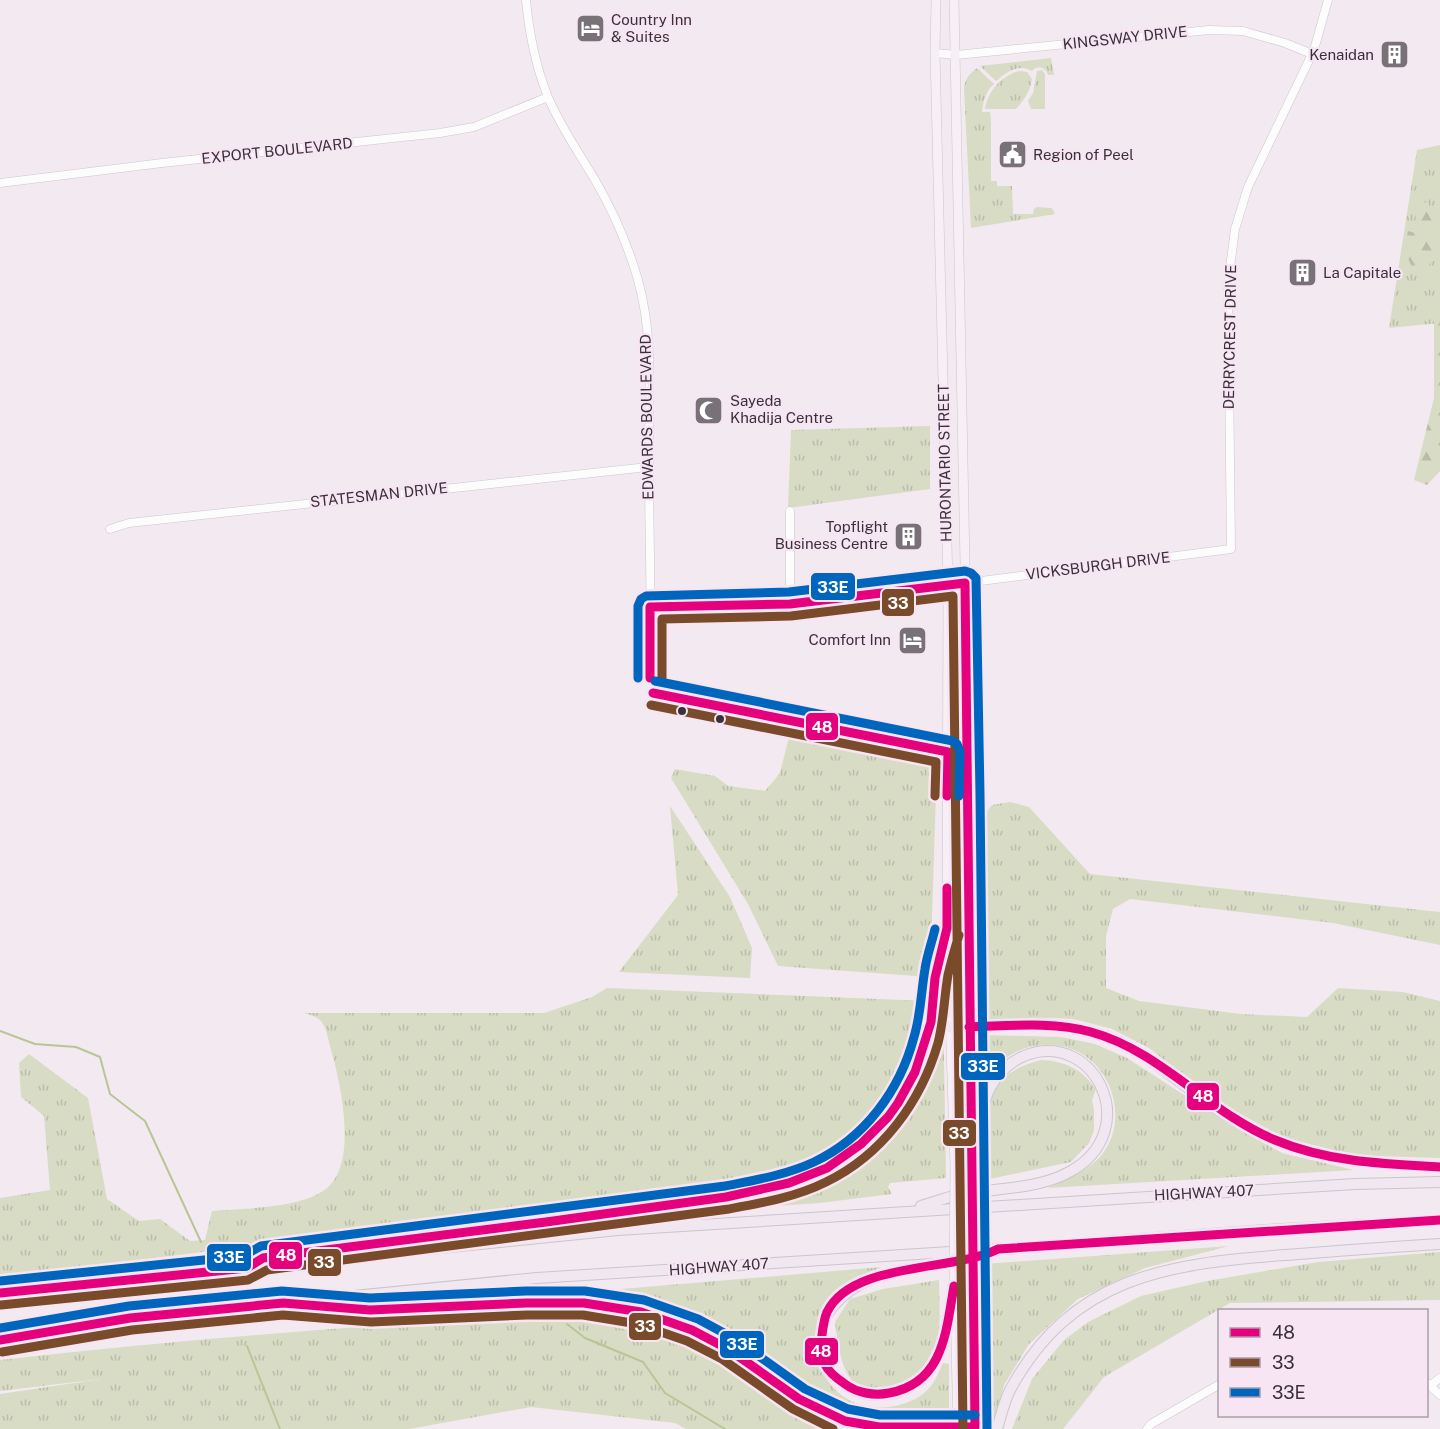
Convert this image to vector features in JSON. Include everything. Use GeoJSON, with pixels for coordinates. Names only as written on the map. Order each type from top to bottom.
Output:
{"type":"FeatureCollection","features":[{"type":"Feature","properties":{"kind":"highway"},"geometry":{"type":"LineString","coordinates":[[247,1268],[263,1258],[609,1214],[742,1194],[812,1176],[843,1158],[878,1129],[910,1083],[921,1061],[929,1034],[936,977],[947,932]]}},
{"type":"Feature","properties":{"kind":"highway"},"geometry":{"type":"LineString","coordinates":[[949,1027],[1065,1028],[1105,1036],[1123,1044],[1146,1059],[1225,1115],[1288,1147],[1326,1157],[1365,1163],[1440,1167]]}},
{"type":"Feature","properties":{"kind":"highway"},"geometry":{"type":"LineString","coordinates":[[911,1210],[944,1198],[1038,1183],[1064,1175],[1084,1163],[1095,1152],[1106,1129],[1107,1103],[1097,1078],[1080,1063],[1059,1053],[1045,1051],[1018,1058],[998,1075],[990,1087],[971,1165]]}},
{"type":"Feature","properties":{"kind":"highway","name":"HIGHWAY 407"},"geometry":{"type":"LineString","coordinates":[[0,1293],[618,1230],[1355,1184],[1440,1182]]}},
{"type":"Feature","properties":{"kind":"highway","name":"HIGHWAY 407"},"geometry":{"type":"LineString","coordinates":[[0,1340],[130,1318],[537,1278],[1440,1220]]}},
{"type":"Feature","properties":{"kind":"highway"},"geometry":{"type":"LineString","coordinates":[[997,1429],[1009,1392],[1041,1343],[1082,1306],[1119,1285],[1165,1270],[1220,1260],[1440,1244]]}},
{"type":"Feature","properties":{"kind":"highway"},"geometry":{"type":"LineString","coordinates":[[954,1286],[942,1351],[932,1368],[917,1384],[878,1396],[849,1386],[839,1380],[824,1365],[820,1353],[823,1326],[829,1309],[848,1292],[863,1282],[882,1276],[912,1268],[984,1257],[998,1249]]}},
{"type":"Feature","properties":{"kind":"highway"},"geometry":{"type":"LineString","coordinates":[[283,1304],[370,1310],[556,1302],[614,1306],[641,1312],[692,1330],[728,1349],[799,1399],[822,1412],[845,1421],[879,1427],[975,1428]]}},
{"type":"Feature","properties":{"kind":"main road","name":"HURONTARIO STREET"},"geometry":{"type":"LineString","coordinates":[[936,0],[935,53],[948,585],[947,932],[955,1165],[954,1286],[958,1429]]}},
{"type":"Feature","properties":{"kind":"main road","name":"HURONTARIO STREET"},"geometry":{"type":"LineString","coordinates":[[954,0],[970,825],[969,1027],[975,1428]]}},
{"type":"Feature","properties":{"kind":"street","name":"EDWARDS BOULEVARD"},"geometry":{"type":"LineString","coordinates":[[526,0],[528,26],[548,97],[621,230],[638,279],[648,350],[650,398],[648,467],[650,678]]}},
{"type":"Feature","properties":{"kind":"street","name":"DERRYCREST DRIVE"},"geometry":{"type":"LineString","coordinates":[[1231,549],[1228,283],[1235,229],[1248,187],[1312,54],[1328,0]]}},
{"type":"Feature","properties":{"kind":"street","name":"KINGSWAY DRIVE"},"geometry":{"type":"LineString","coordinates":[[935,53],[956,55],[1209,30],[1243,31],[1285,43],[1312,54]]}},
{"type":"Feature","properties":{"kind":"street","name":"EXPORT BOULEVARD"},"geometry":{"type":"LineString","coordinates":[[0,183],[440,133],[474,127],[548,97]]}},
{"type":"Feature","properties":{"kind":"street","name":"STATESMAN DRIVE"},"geometry":{"type":"LineString","coordinates":[[110,529],[129,523],[648,467]]}},
{"type":"Feature","properties":{"kind":"street"},"geometry":{"type":"LineString","coordinates":[[790,511],[790,604]]}},
{"type":"Feature","properties":{"kind":"street","name":"VICKSBURGH DRIVE"},"geometry":{"type":"LineString","coordinates":[[650,607],[790,604],[1231,549]]}},
{"type":"Feature","properties":{"kind":"street"},"geometry":{"type":"LineString","coordinates":[[1440,1378],[1429,1384],[1440,1395]]}},
{"type":"Feature","properties":{"kind":"street"},"geometry":{"type":"LineString","coordinates":[[1147,1429],[1151,1424],[1218,1385]]}},
{"type":"Feature","properties":{"kind":"green space"},"geometry":{"type":"Polygon","coordinates":[[[1051,58],[1054,75],[1048,75],[1041,68],[1032,71],[1017,68],[996,81],[980,66],[1051,58]]]}},
{"type":"Feature","properties":{"kind":"green space"},"geometry":{"type":"Polygon","coordinates":[[[977,68],[994,84],[985,96],[982,112],[990,112],[991,119],[991,181],[997,181],[997,186],[1012,186],[1013,214],[1033,214],[1037,207],[1052,208],[1055,214],[971,228],[964,89],[968,77],[977,68]]]}},
{"type":"Feature","properties":{"kind":"green space"},"geometry":{"type":"Polygon","coordinates":[[[1042,70],[1045,74],[1045,109],[1031,109],[1028,101],[1033,93],[1037,71],[1042,70]]]}},
{"type":"Feature","properties":{"kind":"green space"},"geometry":{"type":"Polygon","coordinates":[[[1027,72],[1032,79],[1026,96],[1016,109],[985,109],[996,85],[1012,73],[1027,72]]]}},
{"type":"Feature","properties":{"kind":"green space"},"geometry":{"type":"Polygon","coordinates":[[[1440,145],[1440,323],[1389,328],[1417,150],[1440,145]]]}},
{"type":"Feature","properties":{"kind":"green space"},"geometry":{"type":"Polygon","coordinates":[[[1428,202],[1435,225],[1436,241],[1432,258],[1422,278],[1410,263],[1407,238],[1408,231],[1415,233],[1416,212],[1421,203],[1428,202]]]}},
{"type":"Feature","properties":{"kind":"green space"},"geometry":{"type":"Polygon","coordinates":[[[1440,314],[1440,471],[1427,485],[1414,480],[1434,398],[1434,316],[1440,314]]]}},
{"type":"Feature","properties":{"kind":"green space"},"geometry":{"type":"Polygon","coordinates":[[[930,426],[930,489],[788,508],[791,430],[930,426]]]}},
{"type":"Feature","properties":{"kind":"green space"},"geometry":{"type":"Polygon","coordinates":[[[795,728],[923,752],[930,755],[937,763],[930,977],[778,966],[748,904],[671,778],[675,769],[715,776],[728,786],[765,791],[780,773],[790,733],[795,728]]]}},
{"type":"Feature","properties":{"kind":"green space"},"geometry":{"type":"Polygon","coordinates":[[[1010,802],[1029,807],[1090,874],[1440,912],[1440,945],[1333,923],[1130,899],[1113,909],[1106,936],[1106,988],[1139,1001],[1241,1014],[1307,1017],[1338,988],[1403,992],[1440,1001],[1440,1158],[1373,1156],[1340,1152],[1282,1137],[1212,1098],[1149,1048],[1112,1029],[1074,1019],[993,1021],[980,1014],[976,1005],[977,824],[992,805],[1010,802]]]}},
{"type":"Feature","properties":{"kind":"green space"},"geometry":{"type":"Polygon","coordinates":[[[670,806],[730,897],[752,948],[750,978],[619,972],[678,895],[670,806]]]}},
{"type":"Feature","properties":{"kind":"green space"},"geometry":{"type":"Polygon","coordinates":[[[607,988],[928,1001],[921,1039],[910,1072],[893,1102],[881,1116],[845,1150],[811,1157],[770,1181],[583,1210],[219,1250],[0,1277],[0,1198],[50,1190],[44,1116],[21,1097],[19,1063],[29,1054],[88,1098],[107,1199],[139,1221],[160,1219],[190,1241],[205,1240],[212,1211],[293,1203],[321,1192],[331,1184],[339,1171],[345,1137],[338,1078],[322,1022],[304,1013],[544,1013],[592,997],[607,988]]]}},
{"type":"Feature","properties":{"kind":"green space"},"geometry":{"type":"Polygon","coordinates":[[[940,994],[943,1000],[946,1178],[890,1183],[888,1187],[892,1194],[820,1203],[680,1212],[770,1194],[805,1184],[849,1163],[872,1146],[908,1103],[921,1078],[937,1023],[940,994]]]}},
{"type":"Feature","properties":{"kind":"green space"},"geometry":{"type":"Polygon","coordinates":[[[984,1035],[1061,1037],[1095,1044],[1127,1058],[1229,1124],[1282,1153],[1354,1170],[1048,1188],[1088,1167],[1099,1158],[1109,1143],[1114,1126],[1115,1109],[1111,1092],[1104,1076],[1093,1062],[1078,1052],[1051,1045],[1029,1047],[1012,1054],[999,1066],[985,1091],[978,1089],[976,1039],[984,1035]]]}},
{"type":"Feature","properties":{"kind":"green space"},"geometry":{"type":"Polygon","coordinates":[[[1041,1060],[1072,1067],[1085,1076],[1096,1089],[1092,1101],[1094,1131],[1089,1143],[1071,1162],[985,1180],[985,1161],[983,1160],[985,1125],[991,1097],[1008,1074],[1022,1066],[1041,1060]]]}},
{"type":"Feature","properties":{"kind":"green space"},"geometry":{"type":"Polygon","coordinates":[[[1229,1246],[1145,1268],[1078,1299],[1029,1344],[1004,1385],[993,1429],[983,1429],[984,1264],[1229,1246]]]}},
{"type":"Feature","properties":{"kind":"green space"},"geometry":{"type":"Polygon","coordinates":[[[1440,1252],[1440,1300],[1230,1303],[1104,1377],[1063,1429],[1012,1429],[1032,1379],[1064,1340],[1088,1322],[1141,1296],[1207,1281],[1318,1262],[1440,1252]]]}},
{"type":"Feature","properties":{"kind":"green space"},"geometry":{"type":"Polygon","coordinates":[[[882,1267],[846,1284],[825,1307],[817,1329],[816,1351],[822,1371],[835,1389],[852,1401],[874,1407],[899,1405],[916,1399],[932,1384],[943,1363],[949,1364],[949,1420],[932,1422],[849,1414],[806,1395],[708,1328],[687,1318],[657,1307],[626,1300],[562,1294],[882,1267]]]}},
{"type":"Feature","properties":{"kind":"green space"},"geometry":{"type":"Polygon","coordinates":[[[939,1280],[939,1332],[935,1349],[922,1371],[910,1380],[893,1386],[866,1387],[852,1380],[842,1360],[835,1322],[850,1299],[883,1289],[939,1280]]]}},
{"type":"Feature","properties":{"kind":"green space"},"geometry":{"type":"Polygon","coordinates":[[[564,1314],[649,1322],[687,1336],[684,1342],[695,1351],[731,1369],[737,1366],[807,1418],[833,1429],[686,1429],[675,1423],[531,1407],[409,1429],[0,1429],[0,1394],[101,1379],[0,1391],[0,1360],[282,1333],[564,1314]]]}},
{"type":"Feature","properties":{"kind":"waterway"},"geometry":{"type":"LineString","coordinates":[[0,1031],[35,1044],[76,1047],[100,1057],[110,1094],[145,1121],[201,1242]]}},
{"type":"Feature","properties":{"kind":"waterway"},"geometry":{"type":"LineString","coordinates":[[567,1324],[585,1338],[643,1362],[665,1393],[725,1429]]}},
{"type":"Feature","properties":{"kind":"waterway"},"geometry":{"type":"LineString","coordinates":[[247,1346],[280,1429]]}},
{"type":"Feature","properties":{"kind":"transit line","name":"33E"},"geometry":{"type":"LineString","coordinates":[[638,678],[638,606],[641,599],[646,596],[789,592],[965,571],[976,578],[987,1429]]}},
{"type":"Feature","properties":{"kind":"transit line","name":"48"},"geometry":{"type":"LineString","coordinates":[[0,1340],[130,1318],[283,1303],[370,1310],[527,1303],[584,1303],[641,1312],[692,1330],[728,1349],[799,1399],[845,1421],[879,1427],[975,1427],[965,583],[790,604],[650,607],[650,678]]}},
{"type":"Feature","properties":{"kind":"transit line","name":"33"},"geometry":{"type":"LineString","coordinates":[[662,678],[662,619],[791,616],[953,596],[963,1429]]}},
{"type":"Feature","properties":{"kind":"transit line","name":"33E"},"geometry":{"type":"LineString","coordinates":[[655,681],[953,741],[960,751],[959,796]]}},
{"type":"Feature","properties":{"kind":"transit line","name":"48"},"geometry":{"type":"LineString","coordinates":[[653,693],[948,752],[947,796]]}},
{"type":"Feature","properties":{"kind":"transit line","name":"33"},"geometry":{"type":"LineString","coordinates":[[651,705],[936,762],[935,796]]}},
{"type":"Feature","properties":{"kind":"transit line","name":"48"},"geometry":{"type":"LineString","coordinates":[[0,1293],[247,1268],[263,1258],[726,1197],[789,1183],[827,1168],[861,1144],[888,1117],[915,1072],[931,1022],[935,978],[947,928],[947,888]]}},
{"type":"Feature","properties":{"kind":"transit line","name":"33E"},"geometry":{"type":"LineString","coordinates":[[0,1281],[243,1256],[261,1246],[725,1186],[770,1177],[803,1167],[832,1152],[864,1126],[890,1094],[900,1076],[916,1028],[926,964],[935,929]]}},
{"type":"Feature","properties":{"kind":"transit line","name":"33"},"geometry":{"type":"LineString","coordinates":[[1,1305],[248,1280],[267,1270],[729,1209],[803,1192],[846,1171],[865,1157],[882,1142],[910,1106],[931,1065],[938,1043],[948,975],[959,935]]}},
{"type":"Feature","properties":{"kind":"transit line","name":"48"},"geometry":{"type":"LineString","coordinates":[[969,1027],[1046,1025],[1091,1032],[1140,1053],[1228,1114],[1275,1140],[1315,1153],[1356,1161],[1440,1167]]}},
{"type":"Feature","properties":{"kind":"transit line","name":"48"},"geometry":{"type":"LineString","coordinates":[[954,1286],[939,1353],[932,1367],[921,1378],[907,1387],[889,1393],[872,1394],[850,1387],[828,1369],[821,1351],[827,1312],[840,1296],[858,1284],[880,1276],[979,1256],[998,1249],[1440,1220]]}},
{"type":"Feature","properties":{"kind":"transit line","name":"33E"},"geometry":{"type":"LineString","coordinates":[[0,1328],[129,1306],[282,1291],[370,1298],[526,1291],[585,1291],[644,1300],[698,1319],[735,1339],[805,1389],[848,1409],[880,1415],[975,1415]]}},
{"type":"Feature","properties":{"kind":"transit line","name":"33"},"geometry":{"type":"LineString","coordinates":[[2,1352],[132,1330],[283,1315],[371,1322],[527,1315],[583,1315],[638,1324],[687,1341],[722,1359],[793,1409],[833,1429]]}},
{"type":"Feature","properties":{"kind":"place","name":"Country Inn & Suites"},"geometry":{"type":"Point","coordinates":[590,29]}},
{"type":"Feature","properties":{"kind":"place","name":"Kenaidan"},"geometry":{"type":"Point","coordinates":[1395,55]}},
{"type":"Feature","properties":{"kind":"place","name":"Region of Peel"},"geometry":{"type":"Point","coordinates":[1012,155]}},
{"type":"Feature","properties":{"kind":"place","name":"La Capitale"},"geometry":{"type":"Point","coordinates":[1302,273]}},
{"type":"Feature","properties":{"kind":"place","name":"Sayeda Khadija Centre"},"geometry":{"type":"Point","coordinates":[709,410]}},
{"type":"Feature","properties":{"kind":"place","name":"Topflight Business Centre"},"geometry":{"type":"Point","coordinates":[909,536]}},
{"type":"Feature","properties":{"kind":"place","name":"Comfort Inn"},"geometry":{"type":"Point","coordinates":[912,640]}}]}
